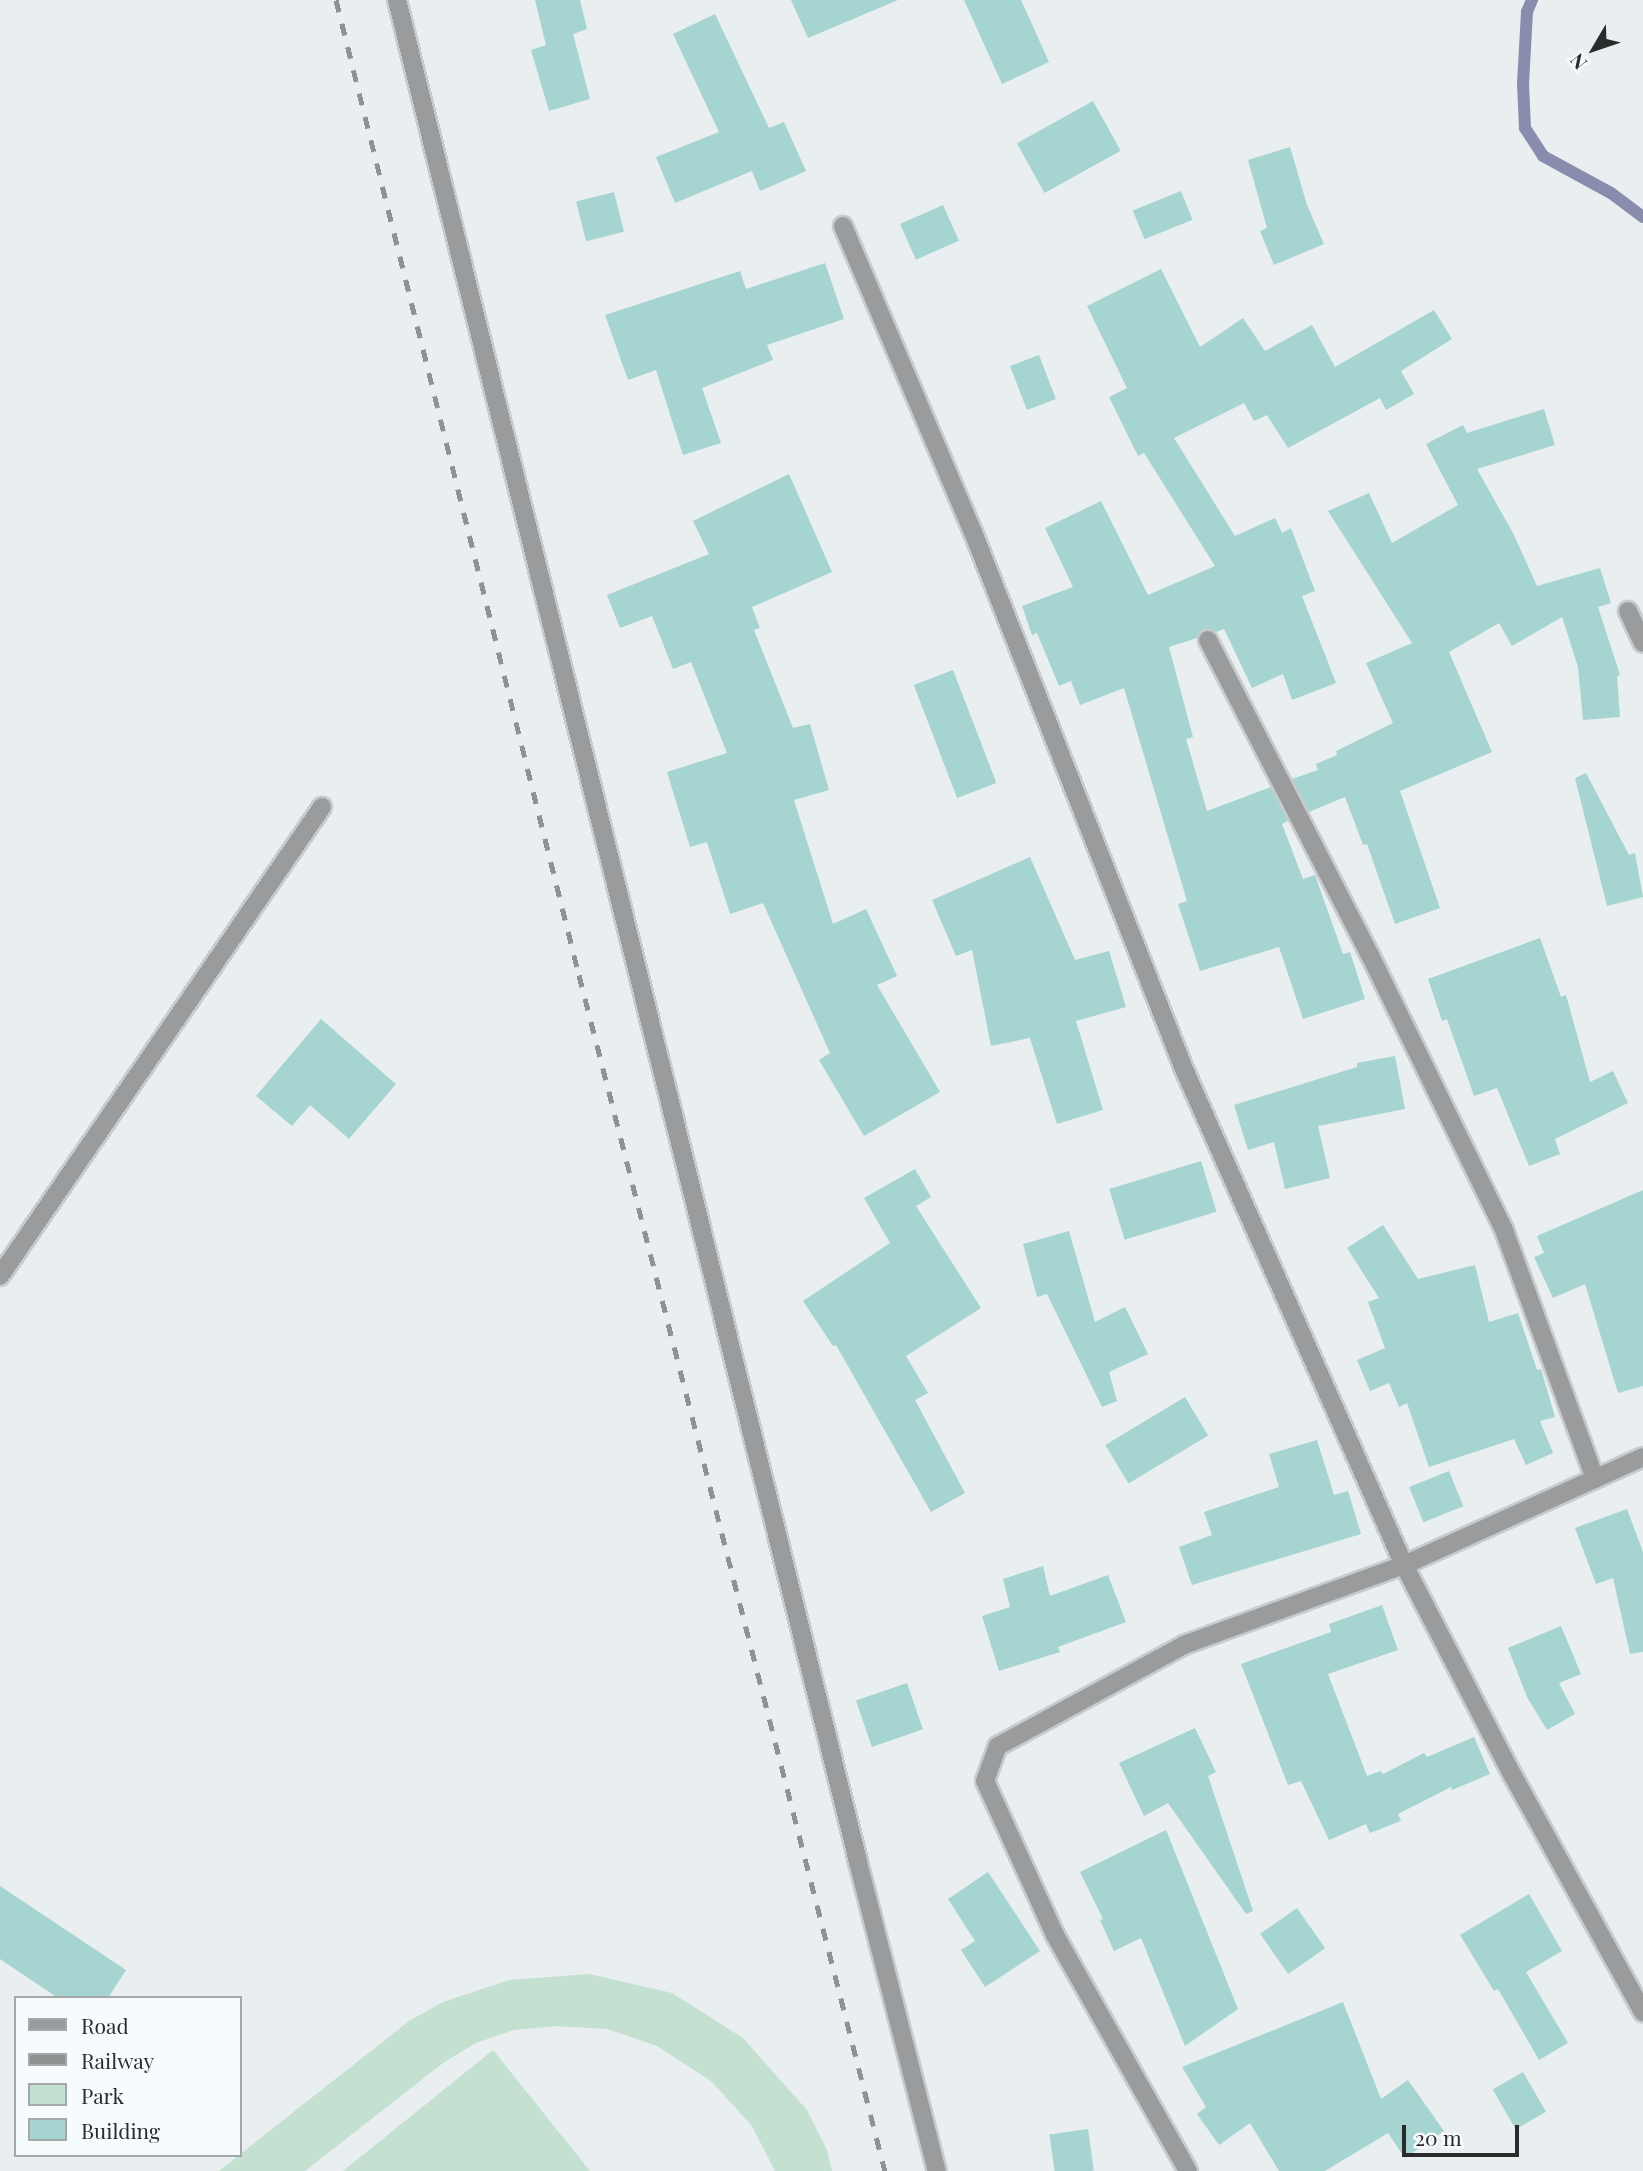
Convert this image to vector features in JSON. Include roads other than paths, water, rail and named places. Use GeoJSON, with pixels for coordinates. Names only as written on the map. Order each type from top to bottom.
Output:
{"type":"FeatureCollection","features":[{"type":"Feature","properties":{"kind":"street"},"geometry":{"type":"LineString","coordinates":[[397,0],[937,2171]]}},
{"type":"Feature","properties":{"kind":"street"},"geometry":{"type":"LineString","coordinates":[[843,226],[973,532],[1184,1069],[1404,1565],[1512,1774],[1643,2012]]}},
{"type":"Feature","properties":{"kind":"street"},"geometry":{"type":"LineString","coordinates":[[1628,611],[1643,643]]}},
{"type":"Feature","properties":{"kind":"street"},"geometry":{"type":"LineString","coordinates":[[1208,640],[1370,955],[1504,1230],[1595,1479]]}},
{"type":"Feature","properties":{"kind":"street"},"geometry":{"type":"LineString","coordinates":[[0,1276],[322,807]]}},
{"type":"Feature","properties":{"kind":"street"},"geometry":{"type":"LineString","coordinates":[[1188,2171],[1055,1935],[985,1781],[998,1746],[1184,1645],[1404,1565],[1643,1457]]}},
{"type":"Feature","properties":{"kind":"waterway"},"geometry":{"type":"LineString","coordinates":[[1532,0],[1527,12],[1523,84],[1525,128],[1543,156],[1611,193],[1643,217]]}},
{"type":"Feature","properties":{"kind":"railway"},"geometry":{"type":"LineString","coordinates":[[336,0],[579,975],[885,2171]]}}]}
